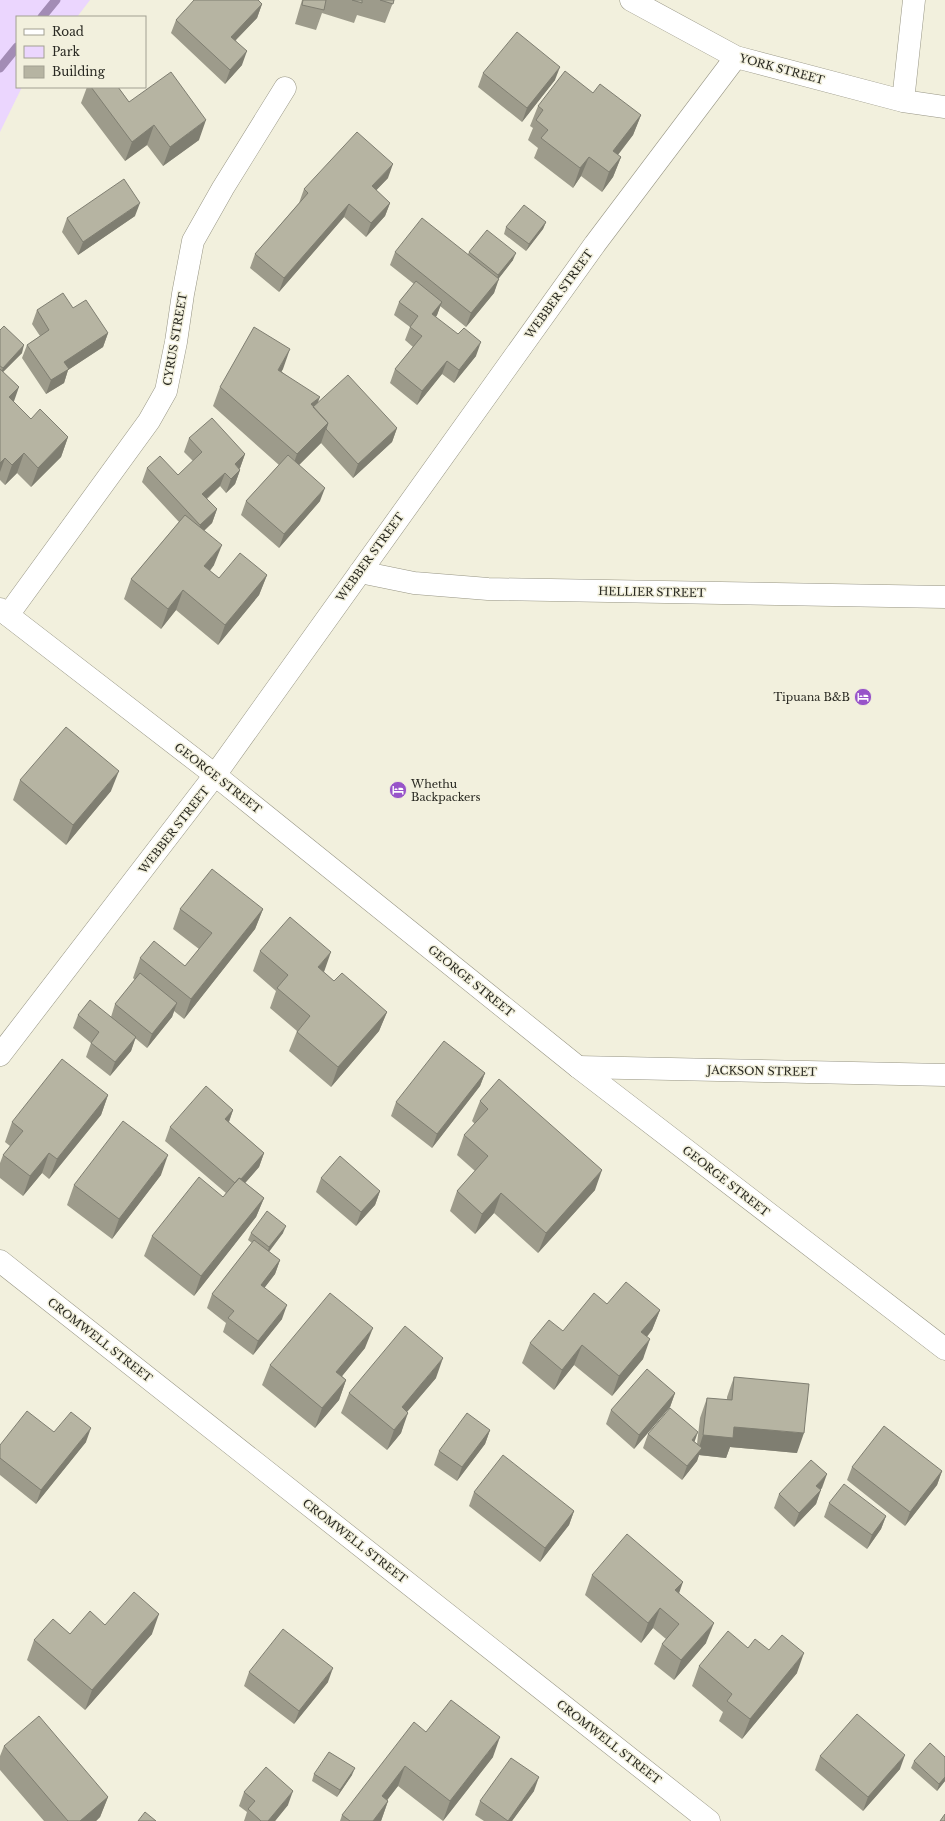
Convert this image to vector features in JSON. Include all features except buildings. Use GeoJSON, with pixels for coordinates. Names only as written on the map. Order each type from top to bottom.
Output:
{"type":"FeatureCollection","features":[{"type":"Feature","properties":{"kind":"street","name":"YORK STREET"},"geometry":{"type":"LineString","coordinates":[[630,0],[736,56],[903,102],[945,107]]}},
{"type":"Feature","properties":{"kind":"street"},"geometry":{"type":"LineString","coordinates":[[903,102],[914,0]]}},
{"type":"Feature","properties":{"kind":"street","name":"WEBBER STREET"},"geometry":{"type":"LineString","coordinates":[[0,1055],[215,775],[595,244],[736,56]]}},
{"type":"Feature","properties":{"kind":"street","name":"CYRUS STREET"},"geometry":{"type":"LineString","coordinates":[[4,612],[149,421],[166,391],[193,242],[223,188],[285,88]]}},
{"type":"Feature","properties":{"kind":"street","name":"HELLIER STREET"},"geometry":{"type":"LineString","coordinates":[[360,572],[414,583],[488,589],[945,597]]}},
{"type":"Feature","properties":{"kind":"street","name":"GEORGE STREET"},"geometry":{"type":"LineString","coordinates":[[4,612],[215,775],[578,1067],[945,1349]]}},
{"type":"Feature","properties":{"kind":"street","name":"JACKSON STREET"},"geometry":{"type":"LineString","coordinates":[[578,1067],[945,1075]]}},
{"type":"Feature","properties":{"kind":"street","name":"CROMWELL STREET"},"geometry":{"type":"LineString","coordinates":[[0,1261],[709,1821]]}},
{"type":"Feature","properties":{"kind":"green space"},"geometry":{"type":"Polygon","coordinates":[[[0,0],[90,0],[78,16],[16,16],[16,88],[22,88],[0,132],[0,0]]]}},
{"type":"Feature","properties":{"kind":"waterway"},"geometry":{"type":"LineString","coordinates":[[43,16],[56,0]]}},
{"type":"Feature","properties":{"kind":"waterway"},"geometry":{"type":"LineString","coordinates":[[0,68],[16,48]]}},
{"type":"Feature","properties":{"kind":"place","name":"Tipuana B&B"},"geometry":{"type":"Point","coordinates":[863,697]}},
{"type":"Feature","properties":{"kind":"place","name":"Whethu Backpackers"},"geometry":{"type":"Point","coordinates":[398,790]}}]}
